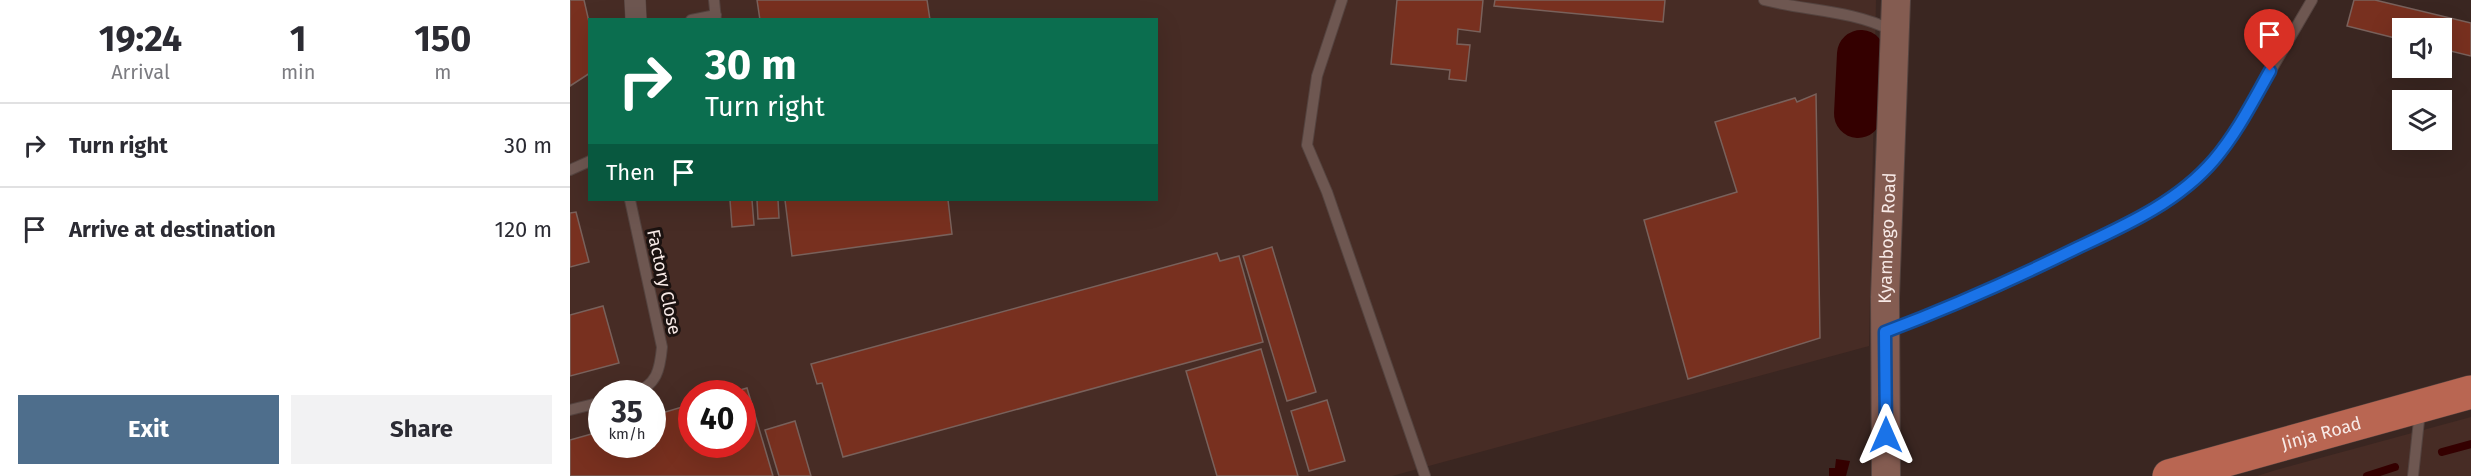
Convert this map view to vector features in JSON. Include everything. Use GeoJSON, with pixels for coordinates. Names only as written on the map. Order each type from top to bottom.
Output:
{"type":"FeatureCollection","features":[{"type":"Feature","properties":{"kind":"highway","name":"Jinja Road"},"geometry":{"type":"LineString","coordinates":[[2183,474],[2471,392]]}},
{"type":"Feature","properties":{"kind":"street"},"geometry":{"type":"LineString","coordinates":[[635,0],[636,18]]}},
{"type":"Feature","properties":{"kind":"street","name":"Kyambogo Road"},"geometry":{"type":"LineString","coordinates":[[1886,476],[1885,332],[1896,0]]}},
{"type":"Feature","properties":{"kind":"lane"},"geometry":{"type":"LineString","coordinates":[[714,0],[716,17]]}},
{"type":"Feature","properties":{"kind":"lane"},"geometry":{"type":"LineString","coordinates":[[1342,0],[1317,76],[1307,144],[1327,192],[1425,476]]}},
{"type":"Feature","properties":{"kind":"lane"},"geometry":{"type":"LineString","coordinates":[[1764,0],[1786,6],[1845,13],[1872,20],[1894,32]]}},
{"type":"Feature","properties":{"kind":"lane"},"geometry":{"type":"LineString","coordinates":[[1885,332],[2040,267],[2132,222],[2185,188],[2214,160],[2239,125],[2312,0]]}},
{"type":"Feature","properties":{"kind":"lane"},"geometry":{"type":"LineString","coordinates":[[570,170],[588,161]]}},
{"type":"Feature","properties":{"kind":"lane","name":"Factory Close"},"geometry":{"type":"LineString","coordinates":[[630,201],[662,347],[656,380]]}},
{"type":"Feature","properties":{"kind":"lane"},"geometry":{"type":"LineString","coordinates":[[570,410],[588,406]]}},
{"type":"Feature","properties":{"kind":"lane"},"geometry":{"type":"LineString","coordinates":[[2412,476],[2420,406]]}},
{"type":"Feature","properties":{"kind":"shaded area"},"geometry":{"type":"Polygon","coordinates":[[[570,0],[1876,0],[1869,346],[1392,476],[570,476],[570,0]]]}},
{"type":"Feature","properties":{"kind":"shaded area"},"geometry":{"type":"Polygon","coordinates":[[[2471,417],[2471,476],[2257,476],[2276,470],[2471,417]]]}},
{"type":"Feature","properties":{"kind":"shaded area"},"geometry":{"type":"Polygon","coordinates":[[[1836,459],[1850,461],[1846,476],[1829,476],[1829,468],[1835,468],[1836,459]]]}},
{"type":"Feature","properties":{"kind":"building"},"geometry":{"type":"Polygon","coordinates":[[[570,0],[584,0],[588,18],[588,74],[570,86],[570,0]]]}},
{"type":"Feature","properties":{"kind":"building"},"geometry":{"type":"Polygon","coordinates":[[[757,0],[927,0],[930,18],[760,18],[757,0]]]}},
{"type":"Feature","properties":{"kind":"building"},"geometry":{"type":"Polygon","coordinates":[[[1397,0],[1483,0],[1480,32],[1458,29],[1457,44],[1470,45],[1466,81],[1449,79],[1450,70],[1391,64],[1397,0]]]}},
{"type":"Feature","properties":{"kind":"building"},"geometry":{"type":"Polygon","coordinates":[[[1495,0],[1665,0],[1663,22],[1494,6],[1495,0]]]}},
{"type":"Feature","properties":{"kind":"building"},"geometry":{"type":"Polygon","coordinates":[[[2354,0],[2375,0],[2450,18],[2392,18],[2392,37],[2347,26],[2354,0]]]}},
{"type":"Feature","properties":{"kind":"building"},"geometry":{"type":"Polygon","coordinates":[[[2452,18],[2471,23],[2471,56],[2452,51],[2452,18]]]}},
{"type":"Feature","properties":{"kind":"building"},"geometry":{"type":"Polygon","coordinates":[[[1816,94],[1820,338],[1688,379],[1644,220],[1737,192],[1715,122],[1795,98],[1797,102],[1816,94]]]}},
{"type":"Feature","properties":{"kind":"building"},"geometry":{"type":"Polygon","coordinates":[[[730,201],[752,201],[754,225],[732,227],[730,201]]]}},
{"type":"Feature","properties":{"kind":"building"},"geometry":{"type":"Polygon","coordinates":[[[757,201],[778,201],[779,218],[758,219],[757,201]]]}},
{"type":"Feature","properties":{"kind":"building"},"geometry":{"type":"Polygon","coordinates":[[[785,201],[948,201],[952,234],[792,256],[785,201]]]}},
{"type":"Feature","properties":{"kind":"building"},"geometry":{"type":"Polygon","coordinates":[[[576,212],[589,262],[570,267],[570,213],[576,212]]]}},
{"type":"Feature","properties":{"kind":"building"},"geometry":{"type":"Polygon","coordinates":[[[1272,247],[1316,392],[1287,401],[1243,256],[1272,247]]]}},
{"type":"Feature","properties":{"kind":"building"},"geometry":{"type":"Polygon","coordinates":[[[1217,253],[1220,261],[1239,256],[1263,342],[843,457],[822,383],[817,384],[811,364],[1217,253]]]}},
{"type":"Feature","properties":{"kind":"building"},"geometry":{"type":"Polygon","coordinates":[[[603,306],[619,363],[570,376],[570,315],[603,306]]]}},
{"type":"Feature","properties":{"kind":"building"},"geometry":{"type":"Polygon","coordinates":[[[1261,349],[1298,476],[1217,476],[1186,371],[1261,349]]]}},
{"type":"Feature","properties":{"kind":"building"},"geometry":{"type":"Polygon","coordinates":[[[1327,400],[1345,461],[1309,471],[1291,411],[1327,400]]]}},
{"type":"Feature","properties":{"kind":"building"},"geometry":{"type":"Polygon","coordinates":[[[678,408],[678,458],[756,458],[756,418],[773,476],[570,476],[570,440],[588,435],[588,458],[666,458],[666,412],[678,408]]]}},
{"type":"Feature","properties":{"kind":"building"},"geometry":{"type":"Polygon","coordinates":[[[795,421],[811,476],[779,476],[765,430],[795,421]]]}},
{"type":"Feature","properties":{"kind":"waterway"},"geometry":{"type":"LineString","coordinates":[[1858,114],[1861,54]]}},
{"type":"Feature","properties":{"kind":"waterway"},"geometry":{"type":"LineString","coordinates":[[2442,452],[2471,444]]}},
{"type":"Feature","properties":{"kind":"waterway"},"geometry":{"type":"LineString","coordinates":[[2367,476],[2395,467]]}},
{"type":"Feature","properties":{"kind":"route"},"geometry":{"type":"LineString","coordinates":[[1886,435],[1885,332],[1999,286],[2155,209],[2185,188],[2214,160],[2239,125],[2270,71]]}}]}
